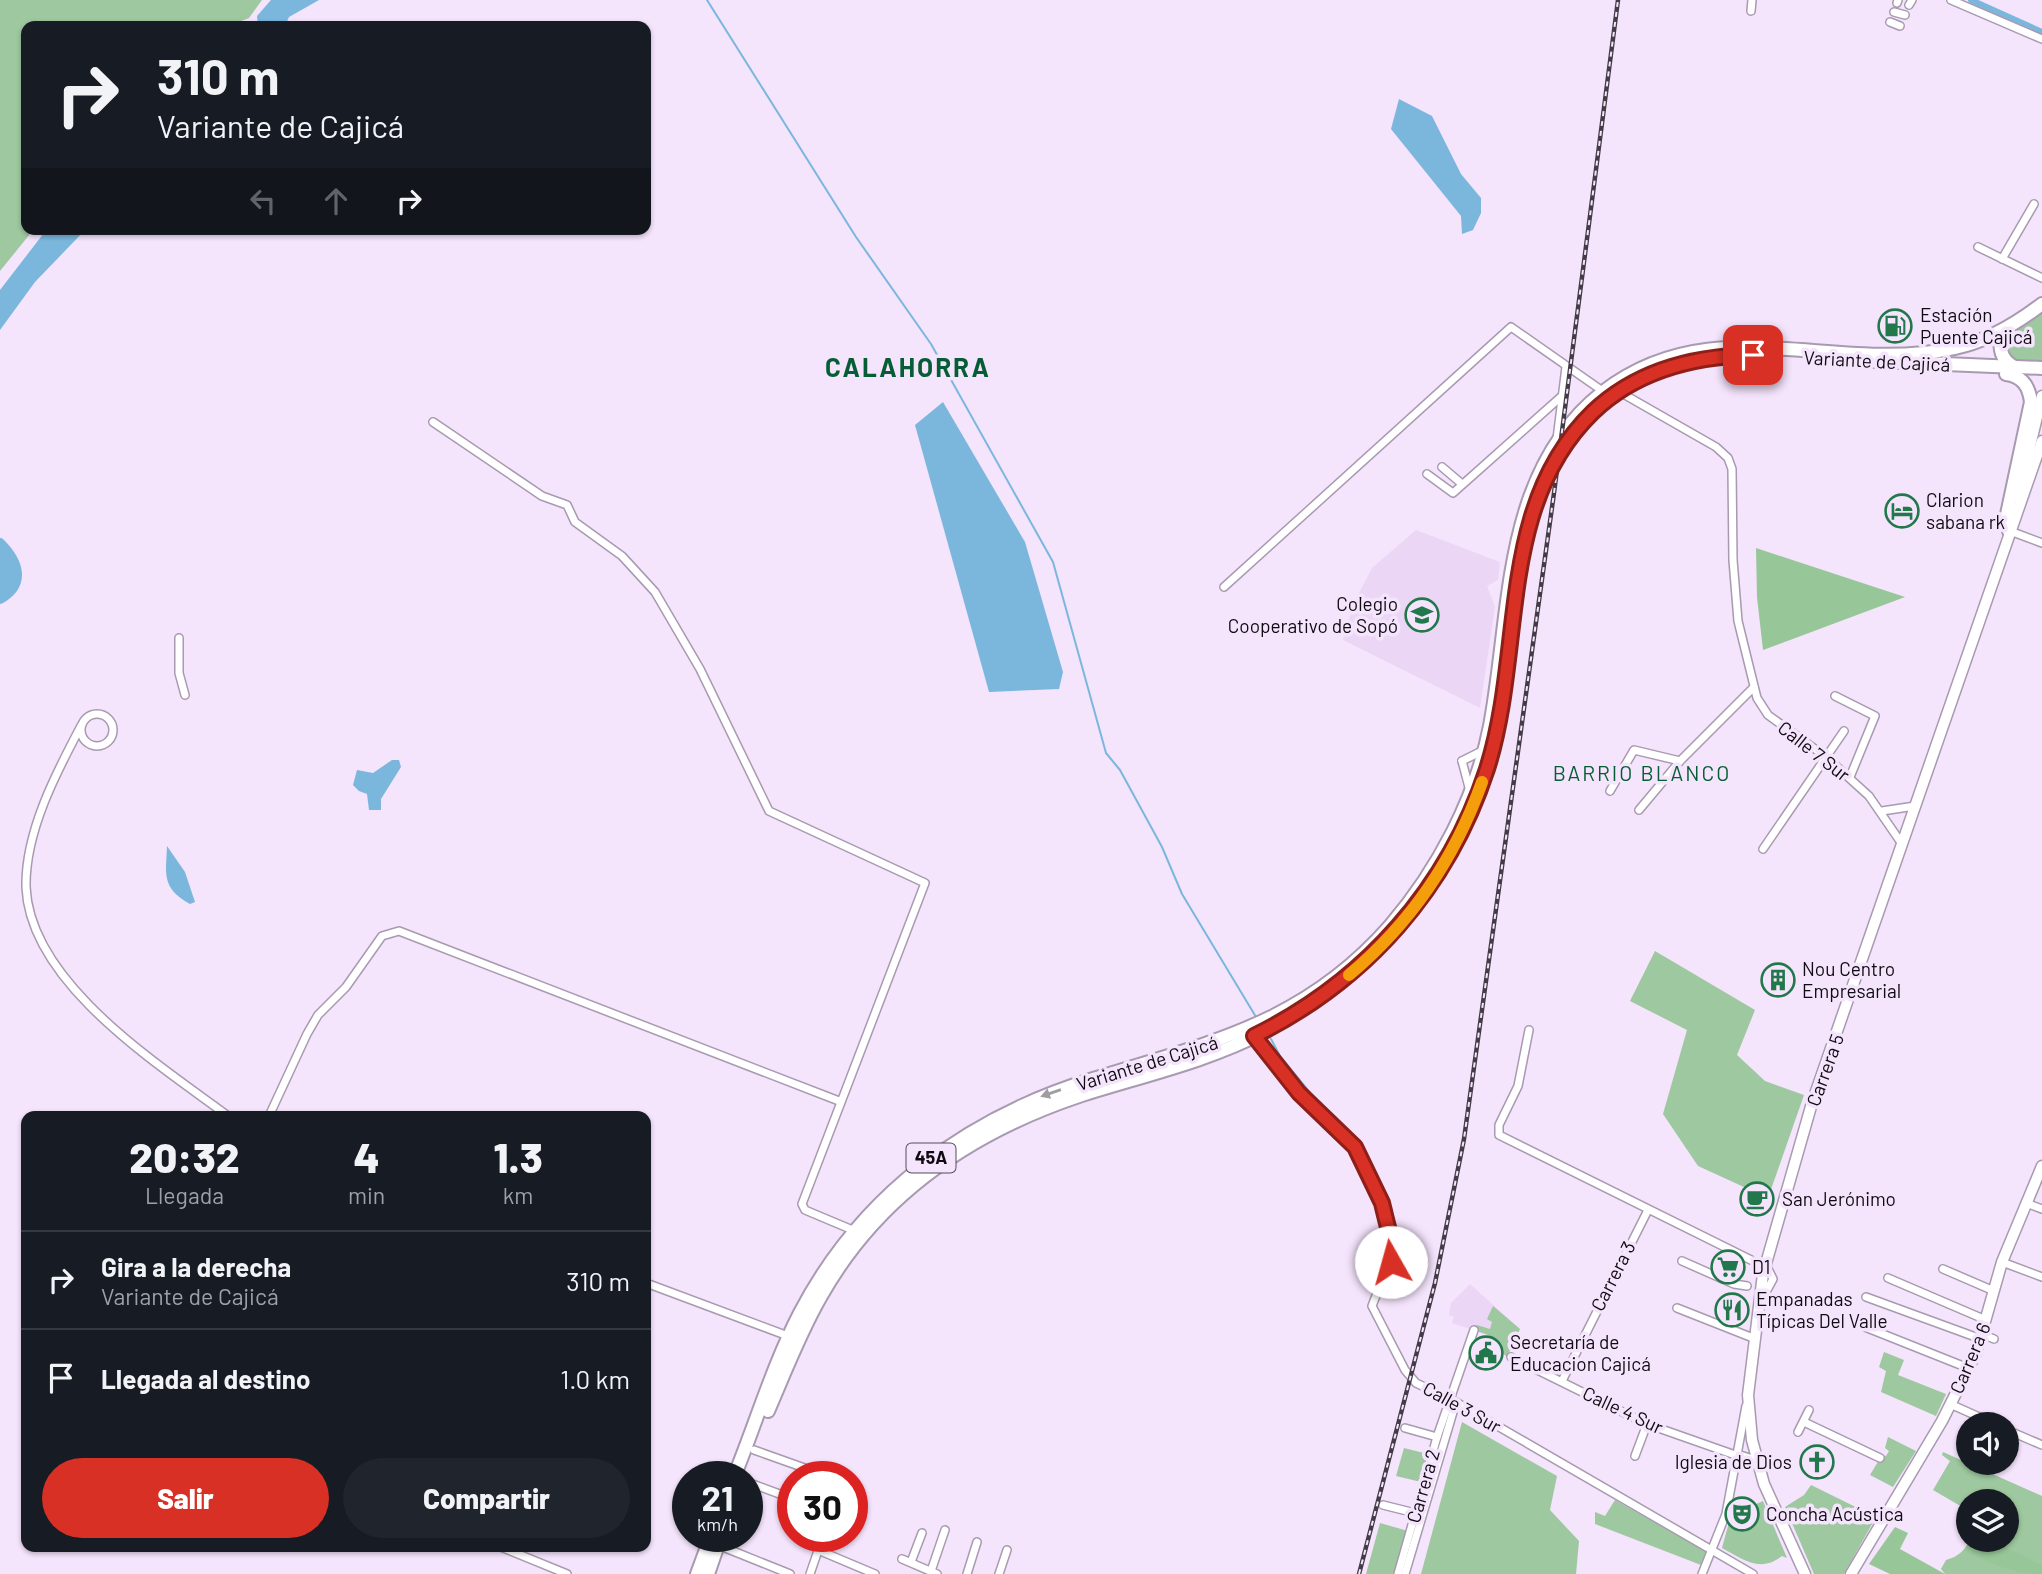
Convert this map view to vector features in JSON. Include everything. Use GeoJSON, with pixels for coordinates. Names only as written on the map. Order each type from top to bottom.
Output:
{"type":"FeatureCollection","features":[{"type":"Feature","properties":{"kind":"highway","name":"Variante de Cajicá"},"geometry":{"type":"LineString","coordinates":[[1280,1018],[1335,977],[1388,928],[1432,869],[1470,793],[1484,749],[1519,531],[1530,491],[1557,439],[1573,419],[1604,392],[1641,368],[1688,352],[1750,347],[1923,353],[1970,344],[2012,325],[2042,304]]}},
{"type":"Feature","properties":{"kind":"highway"},"geometry":{"type":"LineString","coordinates":[[2012,325],[2000,340],[2000,350],[2011,366],[2021,369]]}},
{"type":"Feature","properties":{"kind":"highway","name":"Variante de Cajicá"},"geometry":{"type":"LineString","coordinates":[[750,1461],[799,1340],[833,1277],[877,1220],[925,1175],[976,1140],[1020,1117],[1208,1056],[1256,1032],[1338,984],[1395,933],[1436,879],[1461,833],[1487,768],[1498,728],[1524,543],[1537,495],[1569,437],[1618,391],[1677,364],[1729,355],[2042,368]]}},
{"type":"Feature","properties":{"kind":"highway"},"geometry":{"type":"LineString","coordinates":[[1961,366],[1979,372],[2013,375],[2020,378],[2030,391],[2031,402],[2006,519],[2009,533]]}},
{"type":"Feature","properties":{"kind":"highway","name":"Variante de Cajicá"},"geometry":{"type":"LineString","coordinates":[[740,1461],[789,1336],[824,1272],[855,1231],[919,1168],[993,1118],[1032,1100],[1256,1032]]}},
{"type":"Feature","properties":{"kind":"highway"},"geometry":{"type":"LineString","coordinates":[[697,1574],[710,1552]]}},
{"type":"Feature","properties":{"kind":"highway"},"geometry":{"type":"LineString","coordinates":[[708,1574],[714,1552]]}},
{"type":"Feature","properties":{"kind":"main road","name":"Carrera 5"},"geometry":{"type":"LineString","coordinates":[[2009,533],[2042,396]]}},
{"type":"Feature","properties":{"kind":"main road","name":"Carrera 5"},"geometry":{"type":"LineString","coordinates":[[1748,1395],[1753,1338],[1765,1263],[1802,1133],[2042,441]]}},
{"type":"Feature","properties":{"kind":"main road","name":"Carrera 6"},"geometry":{"type":"LineString","coordinates":[[1852,1574],[1950,1405],[1968,1368],[1981,1337],[2002,1262],[2042,1166]]}},
{"type":"Feature","properties":{"kind":"main road"},"geometry":{"type":"LineString","coordinates":[[1748,1395],[1757,1462],[1805,1574]]}},
{"type":"Feature","properties":{"kind":"main road"},"geometry":{"type":"LineString","coordinates":[[1738,1456],[1757,1462]]}},
{"type":"Feature","properties":{"kind":"street"},"geometry":{"type":"LineString","coordinates":[[1751,11],[1752,0]]}},
{"type":"Feature","properties":{"kind":"street"},"geometry":{"type":"LineString","coordinates":[[1951,0],[2042,39]]}},
{"type":"Feature","properties":{"kind":"street"},"geometry":{"type":"LineString","coordinates":[[1894,12],[1905,15]]}},
{"type":"Feature","properties":{"kind":"street"},"geometry":{"type":"LineString","coordinates":[[1890,22],[1900,26]]}},
{"type":"Feature","properties":{"kind":"street"},"geometry":{"type":"LineString","coordinates":[[2002,259],[2034,204]]}},
{"type":"Feature","properties":{"kind":"street"},"geometry":{"type":"LineString","coordinates":[[1978,247],[2042,278]]}},
{"type":"Feature","properties":{"kind":"street"},"geometry":{"type":"LineString","coordinates":[[1224,587],[1511,327],[1604,392]]}},
{"type":"Feature","properties":{"kind":"street"},"geometry":{"type":"LineString","coordinates":[[1557,439],[1566,367]]}},
{"type":"Feature","properties":{"kind":"street","name":"Calle 7 Sur"},"geometry":{"type":"LineString","coordinates":[[1618,391],[1716,447],[1731,464],[1738,621],[1756,698],[1768,715],[1850,777],[1882,811],[1902,844]]}},
{"type":"Feature","properties":{"kind":"street"},"geometry":{"type":"LineString","coordinates":[[1427,474],[1451,494],[1563,395]]}},
{"type":"Feature","properties":{"kind":"street"},"geometry":{"type":"LineString","coordinates":[[433,422],[542,496],[567,505],[575,522],[622,556],[655,592],[700,669],[771,813],[925,883],[800,1193],[805,1210],[855,1231]]}},
{"type":"Feature","properties":{"kind":"street"},"geometry":{"type":"LineString","coordinates":[[1442,467],[1462,484]]}},
{"type":"Feature","properties":{"kind":"street"},"geometry":{"type":"LineString","coordinates":[[2009,533],[2042,543]]}},
{"type":"Feature","properties":{"kind":"street"},"geometry":{"type":"LineString","coordinates":[[179,638],[179,673],[185,695]]}},
{"type":"Feature","properties":{"kind":"street"},"geometry":{"type":"LineString","coordinates":[[1639,810],[1681,761],[1754,687]]}},
{"type":"Feature","properties":{"kind":"street"},"geometry":{"type":"LineString","coordinates":[[1835,696],[1874,716],[1850,777]]}},
{"type":"Feature","properties":{"kind":"street"},"geometry":{"type":"LineString","coordinates":[[68,752],[76,745],[88,743],[97,746],[109,741],[114,731],[112,723],[106,716],[97,714],[87,718],[81,726],[68,752],[46,800],[30,856],[26,886],[36,930],[47,953],[75,993],[156,1062],[221,1111]]}},
{"type":"Feature","properties":{"kind":"street"},"geometry":{"type":"LineString","coordinates":[[81,726],[83,737],[88,743]]}},
{"type":"Feature","properties":{"kind":"street"},"geometry":{"type":"LineString","coordinates":[[1763,849],[1844,731]]}},
{"type":"Feature","properties":{"kind":"street"},"geometry":{"type":"LineString","coordinates":[[1470,793],[1460,760],[1484,749]]}},
{"type":"Feature","properties":{"kind":"street"},"geometry":{"type":"LineString","coordinates":[[1610,791],[1634,750],[1681,761]]}},
{"type":"Feature","properties":{"kind":"street"},"geometry":{"type":"LineString","coordinates":[[1882,811],[1915,806]]}},
{"type":"Feature","properties":{"kind":"street"},"geometry":{"type":"LineString","coordinates":[[271,1111],[288,1070],[318,1015],[346,987],[382,936],[399,932],[839,1101]]}},
{"type":"Feature","properties":{"kind":"street"},"geometry":{"type":"LineString","coordinates":[[1529,1030],[1518,1086],[1499,1125],[1499,1135],[1751,1260]]}},
{"type":"Feature","properties":{"kind":"street","name":"Calle 3 Sur"},"geometry":{"type":"LineString","coordinates":[[1256,1032],[1299,1093],[1355,1147],[1382,1203],[1394,1252],[1373,1302],[1373,1312],[1411,1378],[1753,1574]]}},
{"type":"Feature","properties":{"kind":"street"},"geometry":{"type":"LineString","coordinates":[[2026,1203],[2042,1209]]}},
{"type":"Feature","properties":{"kind":"street","name":"Carrera 3"},"geometry":{"type":"LineString","coordinates":[[1562,1381],[1648,1210]]}},
{"type":"Feature","properties":{"kind":"street"},"geometry":{"type":"LineString","coordinates":[[1682,1261],[1734,1284],[1748,1286]]}},
{"type":"Feature","properties":{"kind":"street"},"geometry":{"type":"LineString","coordinates":[[2002,1262],[2042,1277]]}},
{"type":"Feature","properties":{"kind":"street"},"geometry":{"type":"LineString","coordinates":[[1942,1269],[1994,1291]]}},
{"type":"Feature","properties":{"kind":"street"},"geometry":{"type":"LineString","coordinates":[[1888,1278],[1986,1320]]}},
{"type":"Feature","properties":{"kind":"street"},"geometry":{"type":"LineString","coordinates":[[651,1285],[789,1336]]}},
{"type":"Feature","properties":{"kind":"street"},"geometry":{"type":"LineString","coordinates":[[1866,1297],[1981,1337],[1994,1339]]}},
{"type":"Feature","properties":{"kind":"street"},"geometry":{"type":"LineString","coordinates":[[1677,1308],[1753,1338]]}},
{"type":"Feature","properties":{"kind":"street"},"geometry":{"type":"LineString","coordinates":[[1865,1326],[1968,1368]]}},
{"type":"Feature","properties":{"kind":"street"},"geometry":{"type":"LineString","coordinates":[[1405,1574],[1474,1330]]}},
{"type":"Feature","properties":{"kind":"street","name":"Calle 4 Sur"},"geometry":{"type":"LineString","coordinates":[[1511,1357],[1647,1424],[1738,1456]]}},
{"type":"Feature","properties":{"kind":"street","name":"Carrera 5"},"geometry":{"type":"LineString","coordinates":[[1702,1574],[1726,1514],[1748,1395]]}},
{"type":"Feature","properties":{"kind":"street","name":"Carrera 2"},"geometry":{"type":"LineString","coordinates":[[1398,1574],[1437,1437],[1453,1400]]}},
{"type":"Feature","properties":{"kind":"street"},"geometry":{"type":"LineString","coordinates":[[1950,1405],[1967,1412]]}},
{"type":"Feature","properties":{"kind":"street"},"geometry":{"type":"LineString","coordinates":[[1798,1432],[1809,1410]]}},
{"type":"Feature","properties":{"kind":"street"},"geometry":{"type":"LineString","coordinates":[[1804,1422],[1880,1458]]}},
{"type":"Feature","properties":{"kind":"street"},"geometry":{"type":"LineString","coordinates":[[1636,1456],[1647,1424]]}},
{"type":"Feature","properties":{"kind":"street"},"geometry":{"type":"LineString","coordinates":[[1405,1428],[1437,1437]]}},
{"type":"Feature","properties":{"kind":"street"},"geometry":{"type":"LineString","coordinates":[[2019,1435],[2042,1445]]}},
{"type":"Feature","properties":{"kind":"street"},"geometry":{"type":"LineString","coordinates":[[754,1450],[785,1461]]}},
{"type":"Feature","properties":{"kind":"street"},"geometry":{"type":"LineString","coordinates":[[1383,1505],[1415,1513]]}},
{"type":"Feature","properties":{"kind":"street"},"geometry":{"type":"LineString","coordinates":[[922,1533],[906,1560],[934,1573],[945,1530]]}},
{"type":"Feature","properties":{"kind":"street"},"geometry":{"type":"LineString","coordinates":[[967,1574],[977,1542]]}},
{"type":"Feature","properties":{"kind":"street"},"geometry":{"type":"LineString","coordinates":[[999,1574],[1007,1550]]}},
{"type":"Feature","properties":{"kind":"street"},"geometry":{"type":"LineString","coordinates":[[513,1552],[568,1574]]}},
{"type":"Feature","properties":{"kind":"street"},"geometry":{"type":"LineString","coordinates":[[744,1552],[790,1574]]}},
{"type":"Feature","properties":{"kind":"street"},"geometry":{"type":"LineString","coordinates":[[810,1574],[817,1552]]}},
{"type":"Feature","properties":{"kind":"street"},"geometry":{"type":"LineString","coordinates":[[822,1552],[875,1574]]}},
{"type":"Feature","properties":{"kind":"shaded area","name":"Colegio Cooperativo de Sopó"},"geometry":{"type":"Polygon","coordinates":[[[1416,530],[1500,562],[1498,580],[1487,586],[1495,607],[1480,708],[1343,640],[1353,605],[1372,568],[1416,530]]]}},
{"type":"Feature","properties":{"kind":"shaded area"},"geometry":{"type":"Polygon","coordinates":[[[1470,1284],[1520,1329],[1507,1357],[1493,1344],[1491,1336],[1452,1323],[1454,1317],[1449,1315],[1451,1303],[1470,1284]]]}},
{"type":"Feature","properties":{"kind":"green space"},"geometry":{"type":"Polygon","coordinates":[[[0,0],[262,0],[249,18],[241,21],[21,21],[21,235],[29,235],[0,271],[0,0]]]}},
{"type":"Feature","properties":{"kind":"green space"},"geometry":{"type":"Polygon","coordinates":[[[2042,306],[2042,362],[2018,360],[2010,355],[2009,346],[2013,332],[2042,306]]]}},
{"type":"Feature","properties":{"kind":"green space"},"geometry":{"type":"Polygon","coordinates":[[[1756,548],[1905,597],[1763,650],[1757,597],[1756,548]]]}},
{"type":"Feature","properties":{"kind":"green space"},"geometry":{"type":"Polygon","coordinates":[[[1655,951],[1755,1010],[1737,1055],[1765,1081],[1804,1095],[1768,1198],[1698,1166],[1663,1114],[1687,1030],[1630,1001],[1655,951]]]}},
{"type":"Feature","properties":{"kind":"green space"},"geometry":{"type":"Polygon","coordinates":[[[1493,1306],[1520,1329],[1507,1357],[1493,1344],[1491,1336],[1474,1330],[1477,1325],[1490,1329],[1492,1322],[1487,1319],[1493,1306]]]}},
{"type":"Feature","properties":{"kind":"green space"},"geometry":{"type":"Polygon","coordinates":[[[1884,1352],[1904,1360],[1898,1375],[1946,1394],[1936,1416],[1881,1392],[1886,1371],[1879,1367],[1884,1352]]]}},
{"type":"Feature","properties":{"kind":"green space"},"geometry":{"type":"Polygon","coordinates":[[[1462,1422],[1557,1476],[1550,1510],[1579,1541],[1576,1574],[1421,1574],[1462,1422]]]}},
{"type":"Feature","properties":{"kind":"green space"},"geometry":{"type":"Polygon","coordinates":[[[1888,1437],[1916,1451],[1893,1487],[1870,1475],[1882,1455],[1886,1456],[1889,1451],[1885,1448],[1888,1437]]]}},
{"type":"Feature","properties":{"kind":"green space"},"geometry":{"type":"Polygon","coordinates":[[[1404,1448],[1428,1454],[1421,1482],[1396,1476],[1404,1448]]]}},
{"type":"Feature","properties":{"kind":"green space"},"geometry":{"type":"Polygon","coordinates":[[[1943,1452],[1956,1458],[1956,1475],[1995,1475],[2042,1496],[2042,1574],[1945,1574],[1941,1569],[1946,1560],[1961,1552],[2019,1552],[2019,1489],[1956,1489],[1956,1503],[1933,1490],[1950,1461],[1942,1455],[1943,1452]]]}},
{"type":"Feature","properties":{"kind":"green space"},"geometry":{"type":"Polygon","coordinates":[[[1811,1485],[1876,1517],[1844,1574],[1814,1574],[1785,1507],[1804,1495],[1811,1485]]]}},
{"type":"Feature","properties":{"kind":"green space"},"geometry":{"type":"Polygon","coordinates":[[[1615,1500],[1707,1552],[1701,1565],[1595,1524],[1595,1512],[1605,1516],[1615,1500]]]}},
{"type":"Feature","properties":{"kind":"green space"},"geometry":{"type":"Polygon","coordinates":[[[1763,1501],[1787,1558],[1782,1556],[1766,1564],[1759,1564],[1722,1548],[1731,1515],[1763,1501]]]}},
{"type":"Feature","properties":{"kind":"green space"},"geometry":{"type":"Polygon","coordinates":[[[1380,1523],[1408,1531],[1395,1574],[1366,1574],[1380,1523]]]}},
{"type":"Feature","properties":{"kind":"green space"},"geometry":{"type":"Polygon","coordinates":[[[1895,1527],[1908,1533],[1900,1549],[1945,1574],[1890,1574],[1869,1564],[1895,1527]]]}},
{"type":"Feature","properties":{"kind":"green space"},"geometry":{"type":"Polygon","coordinates":[[[1970,1552],[2015,1552],[2042,1566],[2042,1574],[2011,1570],[1970,1552]]]}},
{"type":"Feature","properties":{"kind":"water"},"geometry":{"type":"Polygon","coordinates":[[[271,0],[319,0],[289,17],[287,21],[258,21],[257,16],[271,0]]]}},
{"type":"Feature","properties":{"kind":"water"},"geometry":{"type":"Polygon","coordinates":[[[1399,99],[1432,116],[1461,174],[1481,198],[1481,213],[1473,230],[1462,234],[1461,216],[1391,129],[1399,99]]]}},
{"type":"Feature","properties":{"kind":"water"},"geometry":{"type":"Polygon","coordinates":[[[42,235],[80,235],[35,282],[0,330],[0,290],[42,235]]]}},
{"type":"Feature","properties":{"kind":"water"},"geometry":{"type":"Polygon","coordinates":[[[943,402],[1025,542],[1063,672],[1059,689],[989,692],[915,425],[943,402]]]}},
{"type":"Feature","properties":{"kind":"water"},"geometry":{"type":"Polygon","coordinates":[[[0,541],[6,543],[21,569],[7,597],[0,601],[0,541]]]}},
{"type":"Feature","properties":{"kind":"water"},"geometry":{"type":"Polygon","coordinates":[[[392,760],[399,760],[401,767],[381,799],[381,810],[369,810],[367,794],[353,785],[357,770],[373,773],[392,760]]]}},
{"type":"Feature","properties":{"kind":"water"},"geometry":{"type":"Polygon","coordinates":[[[167,846],[185,872],[195,902],[190,904],[181,898],[167,880],[167,846]]]}},
{"type":"Feature","properties":{"kind":"waterway"},"geometry":{"type":"LineString","coordinates":[[707,0],[856,237],[931,344],[1053,562],[1106,753],[1120,770],[1162,847],[1182,894],[1256,1017]]}},
{"type":"Feature","properties":{"kind":"waterway"},"geometry":{"type":"LineString","coordinates":[[1971,0],[2042,32]]}},
{"type":"Feature","properties":{"kind":"waterway"},"geometry":{"type":"LineString","coordinates":[[0,543],[12,558],[17,572],[14,587],[0,599]]}},
{"type":"Feature","properties":{"kind":"waterway"},"geometry":{"type":"LineString","coordinates":[[1271,1039],[1280,1056],[1316,1100],[1356,1138],[1382,1193]]}},
{"type":"Feature","properties":{"kind":"railway"},"geometry":{"type":"LineString","coordinates":[[1359,1574],[1435,1283],[1464,1139],[1554,493],[1618,0]]}},
{"type":"Feature","properties":{"kind":"slow traffic"},"geometry":{"type":"LineString","coordinates":[[1349,975],[1395,933],[1436,879],[1461,833],[1482,782]]}},
{"type":"Feature","properties":{"kind":"place","name":"Estación Puente Cajicá"},"geometry":{"type":"Point","coordinates":[1895,326]}},
{"type":"Feature","properties":{"kind":"place","name":"Clarion sabana rk"},"geometry":{"type":"Point","coordinates":[1902,511]}},
{"type":"Feature","properties":{"kind":"place","name":"Colegio Cooperativo de Sopó"},"geometry":{"type":"Point","coordinates":[1422,615]}},
{"type":"Feature","properties":{"kind":"place","name":"Nou Centro Empresarial"},"geometry":{"type":"Point","coordinates":[1778,980]}},
{"type":"Feature","properties":{"kind":"place","name":"San Jerónimo"},"geometry":{"type":"Point","coordinates":[1757,1199]}},
{"type":"Feature","properties":{"kind":"place","name":"D1"},"geometry":{"type":"Point","coordinates":[1728,1267]}},
{"type":"Feature","properties":{"kind":"place","name":"Empanadas Típicas Del Valle"},"geometry":{"type":"Point","coordinates":[1732,1310]}},
{"type":"Feature","properties":{"kind":"place","name":"Secretaría de Educacion Cajicá"},"geometry":{"type":"Point","coordinates":[1486,1353]}},
{"type":"Feature","properties":{"kind":"place","name":"Iglesia de Dios"},"geometry":{"type":"Point","coordinates":[1817,1462]}},
{"type":"Feature","properties":{"kind":"place","name":"Concha Acústica"},"geometry":{"type":"Point","coordinates":[1742,1514]}},
{"type":"Feature","properties":{"kind":"district","name":"CALAHORRA"},"geometry":{"type":"Point","coordinates":[908,368]}},
{"type":"Feature","properties":{"kind":"district","name":"BARRIO BLANCO"},"geometry":{"type":"Point","coordinates":[1642,774]}},
{"type":"Feature","properties":{"kind":"route"},"geometry":{"type":"LineString","coordinates":[[1391,1262],[1394,1252],[1382,1203],[1355,1147],[1299,1093],[1254,1036],[1314,1003],[1381,947],[1436,879],[1461,833],[1487,768],[1498,728],[1530,517],[1546,475],[1569,437],[1601,404],[1618,391],[1659,370],[1695,359],[1753,355]]}}]}
